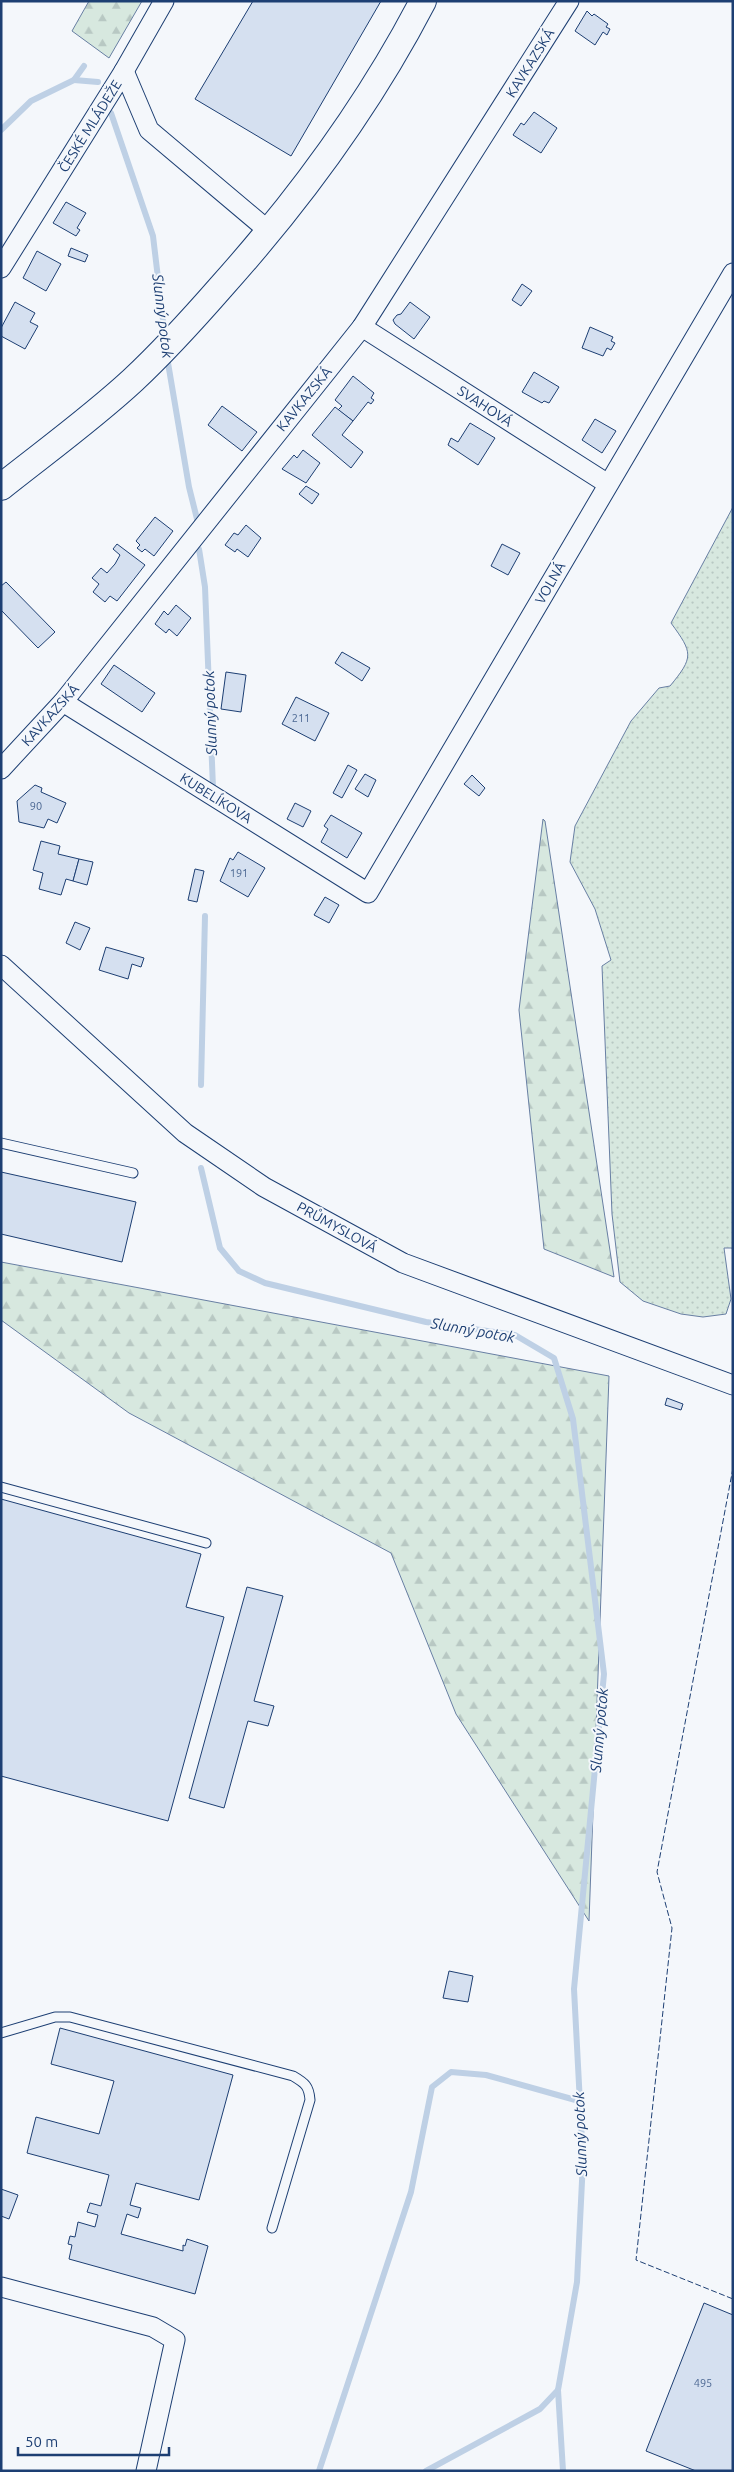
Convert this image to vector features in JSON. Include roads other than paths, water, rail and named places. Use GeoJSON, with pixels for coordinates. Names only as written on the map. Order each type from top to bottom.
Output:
{"type":"FeatureCollection","features":[{"type":"Feature","properties":{"kind":"street"},"geometry":{"type":"LineString","coordinates":[[124,71],[164,1]]}},
{"type":"Feature","properties":{"kind":"street"},"geometry":{"type":"LineString","coordinates":[[1,487],[147,367],[187,326],[270,232],[344,131],[376,83],[423,1]]}},
{"type":"Feature","properties":{"kind":"street","name":"KAVKAZSKÁ"},"geometry":{"type":"LineString","coordinates":[[1,769],[63,702],[362,327],[569,1]]}},
{"type":"Feature","properties":{"kind":"street","name":"ČESKÉ MLÁDEŽE"},"geometry":{"type":"LineString","coordinates":[[124,71],[149,130],[270,232]]}},
{"type":"Feature","properties":{"kind":"street","name":"ČESKÉ MLÁDEŽE"},"geometry":{"type":"LineString","coordinates":[[1,268],[124,71]]}},
{"type":"Feature","properties":{"kind":"street","name":"VOLNÁ"},"geometry":{"type":"LineString","coordinates":[[368,893],[733,272]]}},
{"type":"Feature","properties":{"kind":"street","name":"SVAHOVÁ"},"geometry":{"type":"LineString","coordinates":[[362,327],[608,484]]}},
{"type":"Feature","properties":{"kind":"street","name":"KUBELÍKOVA"},"geometry":{"type":"LineString","coordinates":[[63,702],[368,893]]}},
{"type":"Feature","properties":{"kind":"street","name":"PRŮMYSLOVÁ"},"geometry":{"type":"LineString","coordinates":[[1,965],[185,1133],[264,1187],[403,1264],[733,1385]]}},
{"type":"Feature","properties":{"kind":"street"},"geometry":{"type":"LineString","coordinates":[[1,2287],[153,2327],[175,2340],[146,2471]]}},
{"type":"Feature","properties":{"kind":"lane"},"geometry":{"type":"LineString","coordinates":[[1,1143],[133,1173]]}},
{"type":"Feature","properties":{"kind":"lane"},"geometry":{"type":"LineString","coordinates":[[1,1487],[206,1543]]}},
{"type":"Feature","properties":{"kind":"lane"},"geometry":{"type":"LineString","coordinates":[[1,2033],[55,2017],[70,2017],[293,2076],[305,2083],[309,2090],[310,2100],[272,2228]]}},
{"type":"Feature","properties":{"kind":"waterway","name":"Slunný potok"},"geometry":{"type":"LineString","coordinates":[[84,66],[74,80],[98,82]]}},
{"type":"Feature","properties":{"kind":"waterway"},"geometry":{"type":"LineString","coordinates":[[1,130],[31,101],[74,80]]}},
{"type":"Feature","properties":{"kind":"waterway","name":"Slunný potok"},"geometry":{"type":"LineString","coordinates":[[111,113],[153,236],[165,337]]}},
{"type":"Feature","properties":{"kind":"waterway","name":"Slunný potok"},"geometry":{"type":"LineString","coordinates":[[167,357],[189,487],[198,523]]}},
{"type":"Feature","properties":{"kind":"waterway","name":"Slunný potok"},"geometry":{"type":"LineString","coordinates":[[199,549],[205,587],[213,788]]}},
{"type":"Feature","properties":{"kind":"waterway","name":"Slunný potok"},"geometry":{"type":"LineString","coordinates":[[201,1085],[205,916]]}},
{"type":"Feature","properties":{"kind":"waterway","name":"Slunný potok"},"geometry":{"type":"LineString","coordinates":[[201,1168],[220,1248],[239,1271],[265,1283],[426,1322],[515,1335],[554,1358],[573,1419],[604,1674],[574,1989],[583,2161],[577,2282],[558,2390],[540,2409],[426,2471]]}},
{"type":"Feature","properties":{"kind":"waterway"},"geometry":{"type":"LineString","coordinates":[[319,2471],[411,2192],[432,2087],[451,2072],[486,2075],[579,2101]]}},
{"type":"Feature","properties":{"kind":"waterway"},"geometry":{"type":"LineString","coordinates":[[558,2390],[563,2471]]}}]}
